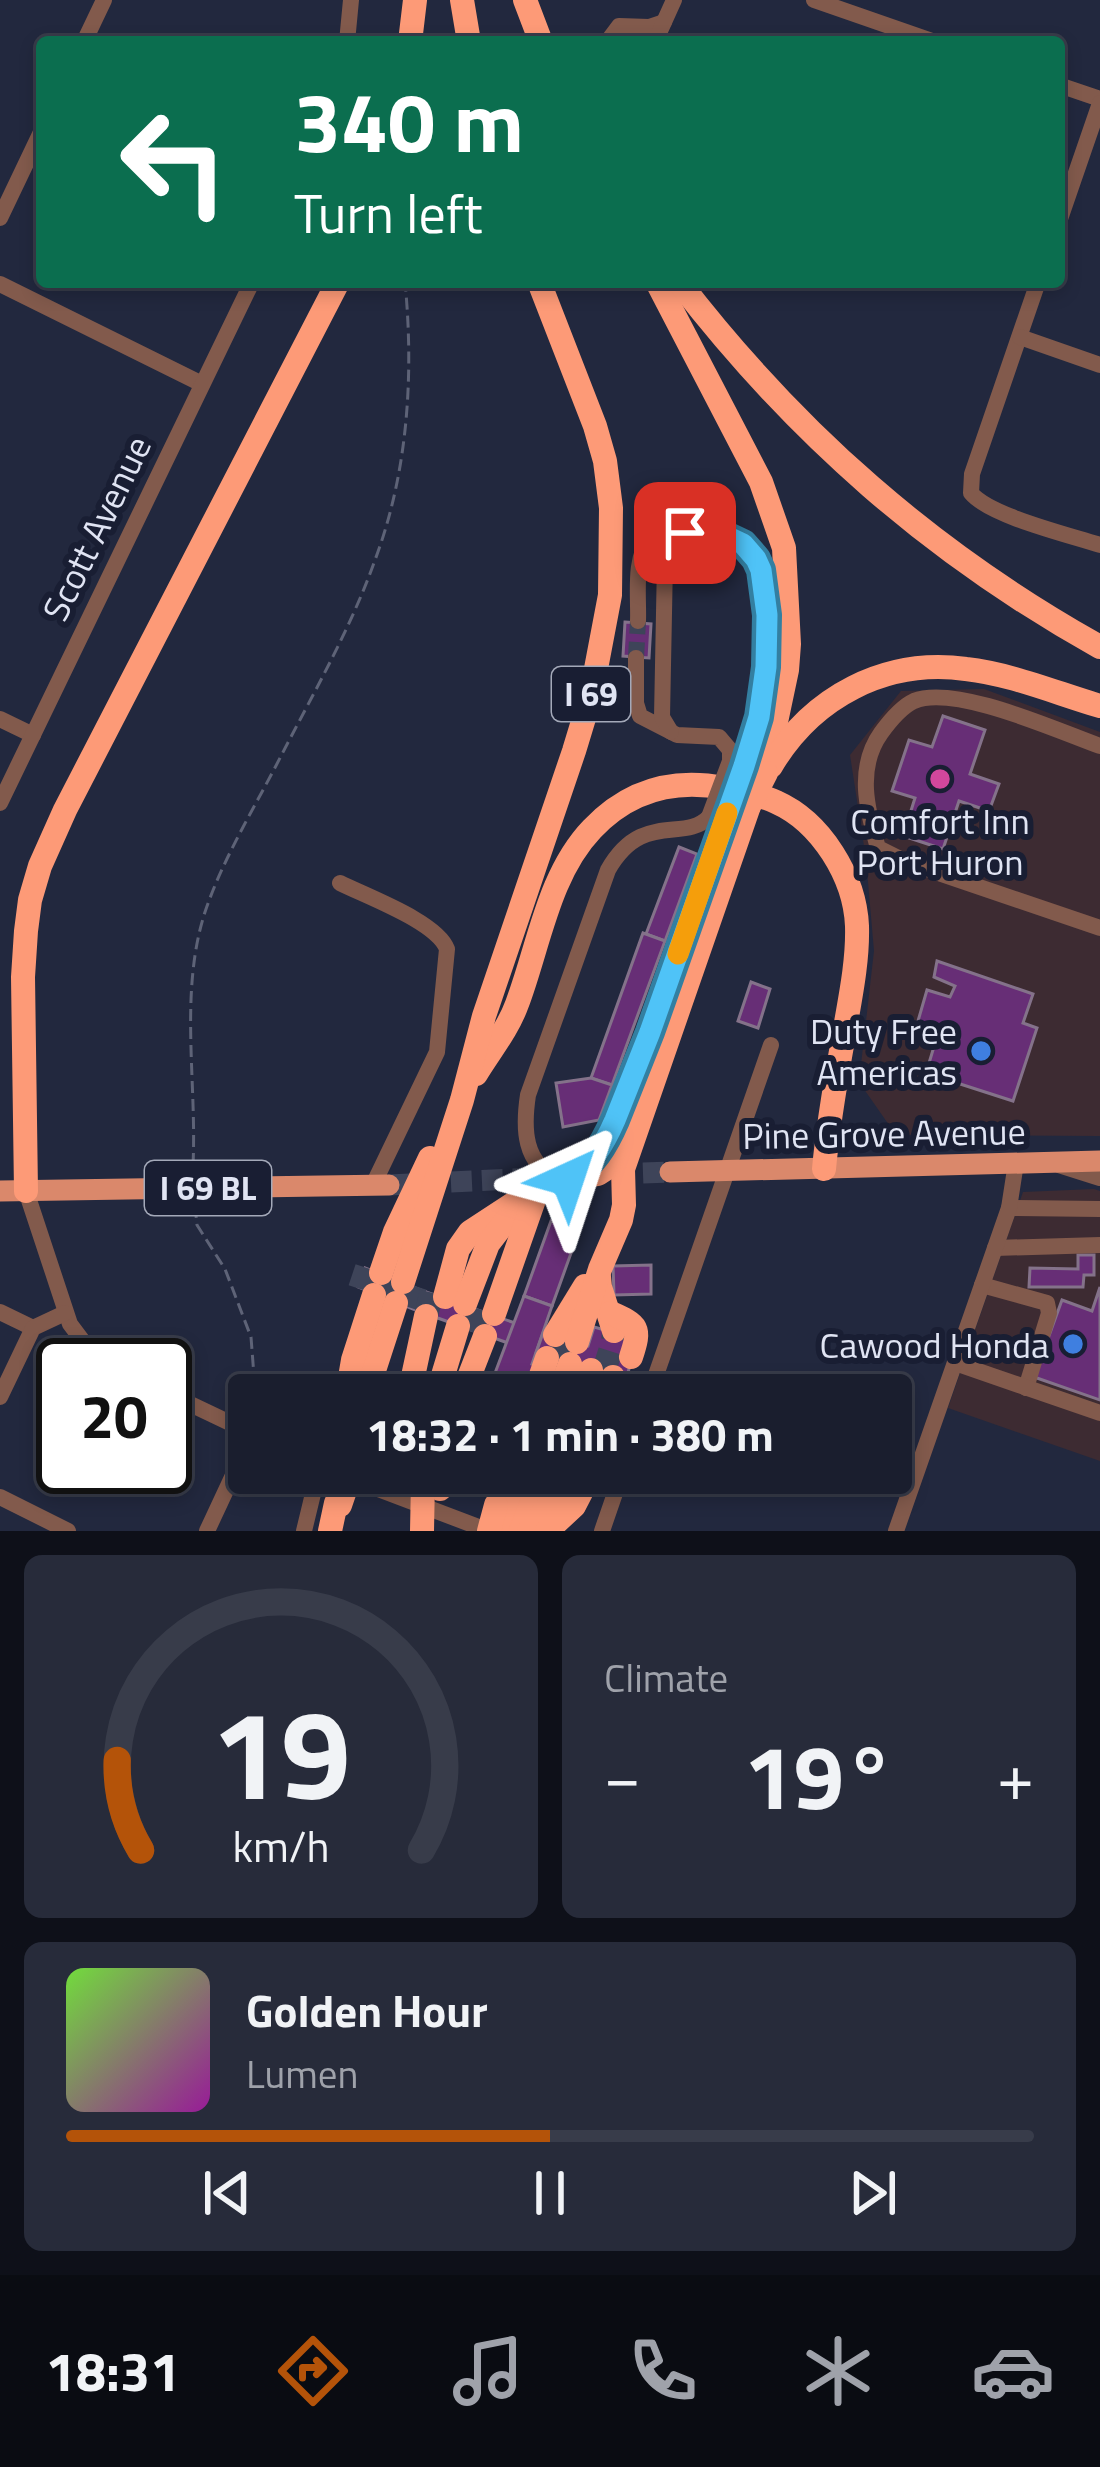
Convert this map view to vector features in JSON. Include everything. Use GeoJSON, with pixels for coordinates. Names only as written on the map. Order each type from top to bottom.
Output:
{"type":"FeatureCollection","features":[{"type":"Feature","properties":{"kind":"highway"},"geometry":{"type":"LineString","coordinates":[[411,36],[415,0]]}},
{"type":"Feature","properties":{"kind":"highway"},"geometry":{"type":"LineString","coordinates":[[462,0],[468,36]]}},
{"type":"Feature","properties":{"kind":"highway"},"geometry":{"type":"LineString","coordinates":[[525,0],[539,36]]}},
{"type":"Feature","properties":{"kind":"highway"},"geometry":{"type":"LineString","coordinates":[[13,1191],[23,960],[30,900],[40,866],[65,809],[335,288]]}},
{"type":"Feature","properties":{"kind":"highway","name":"I 69"},"geometry":{"type":"LineString","coordinates":[[412,1374],[445,1135],[591,695],[610,595],[611,508],[605,461],[596,426],[541,288]]}},
{"type":"Feature","properties":{"kind":"highway","name":"I 69"},"geometry":{"type":"LineString","coordinates":[[587,1374],[623,1211],[622,1178],[732,816],[750,768],[776,722],[789,644],[786,561],[777,523],[750,460],[660,288]]}},
{"type":"Feature","properties":{"kind":"highway"},"geometry":{"type":"LineString","coordinates":[[684,288],[734,350],[845,464],[923,532],[991,581],[1100,647]]}},
{"type":"Feature","properties":{"kind":"highway"},"geometry":{"type":"LineString","coordinates":[[750,768],[818,708],[853,686],[898,671],[945,667],[980,671],[1100,706]]}},
{"type":"Feature","properties":{"kind":"highway"},"geometry":{"type":"LineString","coordinates":[[389,1374],[424,1301],[398,1200],[445,1135],[513,1015],[558,882],[573,853],[593,828],[626,802],[668,786],[699,783],[761,796],[790,809],[831,851],[848,885],[857,922],[853,986],[824,1169]]}},
{"type":"Feature","properties":{"kind":"highway","name":"I 69"},"geometry":{"type":"LineString","coordinates":[[368,1374],[470,1232],[547,1186],[607,1169],[635,1136]]}},
{"type":"Feature","properties":{"kind":"highway","name":"I 69"},"geometry":{"type":"LineString","coordinates":[[423,1374],[424,1301],[547,1186]]}},
{"type":"Feature","properties":{"kind":"highway"},"geometry":{"type":"LineString","coordinates":[[353,1374],[350,1324],[424,1301]]}},
{"type":"Feature","properties":{"kind":"highway","name":"I 69"},"geometry":{"type":"LineString","coordinates":[[424,1301],[434,1374]]}},
{"type":"Feature","properties":{"kind":"highway","name":"I 69"},"geometry":{"type":"LineString","coordinates":[[424,1301],[443,1374]]}},
{"type":"Feature","properties":{"kind":"highway","name":"I 69"},"geometry":{"type":"LineString","coordinates":[[424,1301],[454,1374]]}},
{"type":"Feature","properties":{"kind":"highway","name":"I 69"},"geometry":{"type":"LineString","coordinates":[[557,1374],[595,1340]]}},
{"type":"Feature","properties":{"kind":"highway","name":"I 69"},"geometry":{"type":"LineString","coordinates":[[565,1374],[595,1340]]}},
{"type":"Feature","properties":{"kind":"highway","name":"I 69"},"geometry":{"type":"LineString","coordinates":[[572,1374],[595,1340]]}},
{"type":"Feature","properties":{"kind":"highway","name":"I 69"},"geometry":{"type":"LineString","coordinates":[[580,1374],[595,1340]]}},
{"type":"Feature","properties":{"kind":"highway"},"geometry":{"type":"LineString","coordinates":[[330,1531],[338,1494]]}},
{"type":"Feature","properties":{"kind":"highway"},"geometry":{"type":"LineString","coordinates":[[330,1531],[338,1494]]}},
{"type":"Feature","properties":{"kind":"highway"},"geometry":{"type":"LineString","coordinates":[[427,1531],[428,1494]]}},
{"type":"Feature","properties":{"kind":"highway"},"geometry":{"type":"LineString","coordinates":[[512,1494],[520,1524]]}},
{"type":"Feature","properties":{"kind":"highway"},"geometry":{"type":"LineString","coordinates":[[519,1494],[520,1524]]}},
{"type":"Feature","properties":{"kind":"highway"},"geometry":{"type":"LineString","coordinates":[[520,1524],[526,1494]]}},
{"type":"Feature","properties":{"kind":"highway"},"geometry":{"type":"LineString","coordinates":[[520,1524],[533,1494]]}},
{"type":"Feature","properties":{"kind":"highway"},"geometry":{"type":"LineString","coordinates":[[520,1524],[540,1494]]}},
{"type":"Feature","properties":{"kind":"highway"},"geometry":{"type":"LineString","coordinates":[[520,1524],[556,1494]]}},
{"type":"Feature","properties":{"kind":"highway"},"geometry":{"type":"LineString","coordinates":[[520,1524],[570,1494]]}},
{"type":"Feature","properties":{"kind":"highway"},"geometry":{"type":"LineString","coordinates":[[520,1524],[581,1494]]}},
{"type":"Feature","properties":{"kind":"main road","name":"Pine Grove Avenue"},"geometry":{"type":"LineString","coordinates":[[670,1172],[1100,1161]]}},
{"type":"Feature","properties":{"kind":"main road","name":"I 69 BL"},"geometry":{"type":"LineString","coordinates":[[13,1191],[381,1185]]}},
{"type":"Feature","properties":{"kind":"street"},"geometry":{"type":"LineString","coordinates":[[87,36],[104,0]]}},
{"type":"Feature","properties":{"kind":"street"},"geometry":{"type":"LineString","coordinates":[[347,36],[350,0]]}},
{"type":"Feature","properties":{"kind":"street"},"geometry":{"type":"LineString","coordinates":[[658,36],[674,0]]}},
{"type":"Feature","properties":{"kind":"street"},"geometry":{"type":"LineString","coordinates":[[814,0],[917,36]]}},
{"type":"Feature","properties":{"kind":"street"},"geometry":{"type":"LineString","coordinates":[[612,36],[619,26],[664,22]]}},
{"type":"Feature","properties":{"kind":"street"},"geometry":{"type":"LineString","coordinates":[[1065,87],[1100,101],[1065,204]]}},
{"type":"Feature","properties":{"kind":"street"},"geometry":{"type":"LineString","coordinates":[[0,218],[36,143]]}},
{"type":"Feature","properties":{"kind":"street"},"geometry":{"type":"LineString","coordinates":[[0,284],[202,384]]}},
{"type":"Feature","properties":{"kind":"street","name":"Scott Avenue"},"geometry":{"type":"LineString","coordinates":[[0,803],[249,288]]}},
{"type":"Feature","properties":{"kind":"street"},"geometry":{"type":"LineString","coordinates":[[1036,288],[972,474],[971,493],[997,510],[1100,545]]}},
{"type":"Feature","properties":{"kind":"street"},"geometry":{"type":"LineString","coordinates":[[1020,337],[1100,365]]}},
{"type":"Feature","properties":{"kind":"street"},"geometry":{"type":"LineString","coordinates":[[638,621],[644,548],[658,533],[714,532],[750,551],[761,570],[767,615],[759,717],[750,768],[732,816],[699,889],[676,931],[641,1030],[631,1077],[606,1139],[585,1169],[547,1186],[546,1172],[527,1145],[528,1095],[608,870],[617,854],[641,836],[732,816]]}},
{"type":"Feature","properties":{"kind":"street"},"geometry":{"type":"LineString","coordinates":[[671,732],[662,717],[665,561],[671,544],[685,533]]}},
{"type":"Feature","properties":{"kind":"street"},"geometry":{"type":"LineString","coordinates":[[636,658],[637,710],[645,720],[684,736],[718,737],[750,768]]}},
{"type":"Feature","properties":{"kind":"street"},"geometry":{"type":"LineString","coordinates":[[1100,746],[981,704],[947,698],[915,701],[891,719],[873,743],[864,787],[878,848],[906,862],[1100,928]]}},
{"type":"Feature","properties":{"kind":"street"},"geometry":{"type":"LineString","coordinates":[[0,719],[33,735]]}},
{"type":"Feature","properties":{"kind":"street"},"geometry":{"type":"LineString","coordinates":[[690,826],[708,833],[713,853]]}},
{"type":"Feature","properties":{"kind":"street"},"geometry":{"type":"LineString","coordinates":[[340,883],[429,928],[443,939],[448,956],[437,1052],[381,1185]]}},
{"type":"Feature","properties":{"kind":"street"},"geometry":{"type":"LineString","coordinates":[[656,1374],[771,1045]]}},
{"type":"Feature","properties":{"kind":"street"},"geometry":{"type":"LineString","coordinates":[[1053,1162],[1100,1178]]}},
{"type":"Feature","properties":{"kind":"street"},"geometry":{"type":"LineString","coordinates":[[896,1531],[1009,1208],[1016,1163]]}},
{"type":"Feature","properties":{"kind":"street"},"geometry":{"type":"LineString","coordinates":[[13,1191],[78,1338]]}},
{"type":"Feature","properties":{"kind":"street"},"geometry":{"type":"LineString","coordinates":[[1009,1208],[1100,1209]]}},
{"type":"Feature","properties":{"kind":"street"},"geometry":{"type":"LineString","coordinates":[[995,1248],[1100,1244]]}},
{"type":"Feature","properties":{"kind":"street"},"geometry":{"type":"LineString","coordinates":[[982,1286],[1047,1303],[1049,1312],[1026,1388]]}},
{"type":"Feature","properties":{"kind":"street"},"geometry":{"type":"LineString","coordinates":[[0,1312],[33,1328]]}},
{"type":"Feature","properties":{"kind":"street"},"geometry":{"type":"LineString","coordinates":[[0,1397],[33,1328],[65,1313]]}},
{"type":"Feature","properties":{"kind":"street"},"geometry":{"type":"LineString","coordinates":[[956,1363],[1100,1413]]}},
{"type":"Feature","properties":{"kind":"street"},"geometry":{"type":"LineString","coordinates":[[192,1406],[228,1426]]}},
{"type":"Feature","properties":{"kind":"street"},"geometry":{"type":"LineString","coordinates":[[207,1531],[228,1484]]}},
{"type":"Feature","properties":{"kind":"street"},"geometry":{"type":"LineString","coordinates":[[304,1531],[313,1494]]}},
{"type":"Feature","properties":{"kind":"street"},"geometry":{"type":"LineString","coordinates":[[415,1494],[520,1524]]}},
{"type":"Feature","properties":{"kind":"street"},"geometry":{"type":"LineString","coordinates":[[602,1531],[615,1494]]}},
{"type":"Feature","properties":{"kind":"street"},"geometry":{"type":"LineString","coordinates":[[0,1497],[68,1531]]}},
{"type":"Feature","properties":{"kind":"path"},"geometry":{"type":"LineString","coordinates":[[193,1165],[191,1000],[198,941],[216,884],[341,639],[377,557],[406,419],[406,288]]}},
{"type":"Feature","properties":{"kind":"path"},"geometry":{"type":"LineString","coordinates":[[195,1205],[197,1225],[225,1269],[251,1337],[254,1374]]}},
{"type":"Feature","properties":{"kind":"shaded area"},"geometry":{"type":"Polygon","coordinates":[[[984,689],[1100,732],[1100,1136],[896,1135],[859,1082],[874,951],[850,755],[901,691],[984,689]]]}},
{"type":"Feature","properties":{"kind":"shaded area"},"geometry":{"type":"Polygon","coordinates":[[[1100,1191],[1100,1461],[948,1408],[1023,1192],[1100,1191]]]}},
{"type":"Feature","properties":{"kind":"building"},"geometry":{"type":"Polygon","coordinates":[[[625,622],[651,624],[649,658],[623,656],[625,622]]]}},
{"type":"Feature","properties":{"kind":"building","name":"Comfort Inn Port Huron"},"geometry":{"type":"Polygon","coordinates":[[[943,716],[985,730],[970,774],[999,784],[989,811],[959,801],[943,849],[903,836],[915,798],[892,791],[909,740],[932,747],[943,716]]]}},
{"type":"Feature","properties":{"kind":"building"},"geometry":{"type":"Polygon","coordinates":[[[679,847],[697,854],[665,941],[646,934],[679,847]]]}},
{"type":"Feature","properties":{"kind":"building"},"geometry":{"type":"Polygon","coordinates":[[[643,933],[665,941],[612,1085],[591,1078],[643,933]]]}},
{"type":"Feature","properties":{"kind":"building","name":"Duty Free Americas"},"geometry":{"type":"Polygon","coordinates":[[[937,961],[1033,994],[1023,1023],[1037,1028],[1013,1101],[926,1073],[939,1030],[918,1021],[927,990],[950,997],[955,986],[934,977],[937,961]]]}},
{"type":"Feature","properties":{"kind":"building"},"geometry":{"type":"Polygon","coordinates":[[[751,982],[770,989],[758,1028],[738,1021],[751,982]]]}},
{"type":"Feature","properties":{"kind":"building"},"geometry":{"type":"Polygon","coordinates":[[[591,1078],[612,1085],[599,1120],[563,1127],[556,1083],[591,1078]]]}},
{"type":"Feature","properties":{"kind":"building"},"geometry":{"type":"Polygon","coordinates":[[[551,1221],[579,1231],[552,1306],[524,1296],[551,1221]]]}},
{"type":"Feature","properties":{"kind":"building"},"geometry":{"type":"Polygon","coordinates":[[[1078,1255],[1094,1255],[1094,1275],[1084,1275],[1083,1287],[1029,1287],[1030,1268],[1078,1269],[1078,1255]]]}},
{"type":"Feature","properties":{"kind":"building"},"geometry":{"type":"Polygon","coordinates":[[[651,1265],[651,1294],[614,1295],[613,1266],[651,1265]]]}},
{"type":"Feature","properties":{"kind":"building"},"geometry":{"type":"Polygon","coordinates":[[[365,1268],[426,1292],[418,1311],[358,1287],[365,1268]]]}},
{"type":"Feature","properties":{"kind":"building","name":"Cawood Honda"},"geometry":{"type":"Polygon","coordinates":[[[1100,1287],[1100,1400],[1034,1377],[1062,1300],[1092,1311],[1100,1287]]]}},
{"type":"Feature","properties":{"kind":"building"},"geometry":{"type":"Polygon","coordinates":[[[426,1292],[515,1323],[508,1343],[418,1311],[426,1292]]]}},
{"type":"Feature","properties":{"kind":"building"},"geometry":{"type":"Polygon","coordinates":[[[524,1296],[552,1306],[532,1374],[495,1374],[524,1296]]]}},
{"type":"Feature","properties":{"kind":"building"},"geometry":{"type":"Polygon","coordinates":[[[594,1327],[630,1337],[628,1374],[609,1374],[536,1353],[543,1333],[588,1346],[594,1327]]]}},
{"type":"Feature","properties":{"kind":"tunnel"},"geometry":{"type":"LineString","coordinates":[[636,658],[638,621]]}},
{"type":"Feature","properties":{"kind":"tunnel"},"geometry":{"type":"LineString","coordinates":[[612,1174],[670,1172]]}},
{"type":"Feature","properties":{"kind":"tunnel"},"geometry":{"type":"LineString","coordinates":[[389,1185],[557,1177]]}},
{"type":"Feature","properties":{"kind":"tunnel"},"geometry":{"type":"LineString","coordinates":[[360,1289],[367,1268]]}},
{"type":"Feature","properties":{"kind":"tunnel"},"geometry":{"type":"LineString","coordinates":[[385,1299],[392,1277]]}},
{"type":"Feature","properties":{"kind":"tunnel"},"geometry":{"type":"LineString","coordinates":[[408,1307],[415,1286]]}},
{"type":"Feature","properties":{"kind":"tunnel"},"geometry":{"type":"LineString","coordinates":[[426,1316],[432,1291]]}},
{"type":"Feature","properties":{"kind":"tunnel"},"geometry":{"type":"LineString","coordinates":[[472,1332],[479,1309]]}},
{"type":"Feature","properties":{"kind":"tunnel"},"geometry":{"type":"LineString","coordinates":[[603,1374],[614,1331]]}},
{"type":"Feature","properties":{"kind":"tunnel"},"geometry":{"type":"LineString","coordinates":[[558,1362],[566,1338]]}},
{"type":"Feature","properties":{"kind":"slow traffic"},"geometry":{"type":"LineString","coordinates":[[678,954],[727,813]]}},
{"type":"Feature","properties":{"kind":"place","name":"Comfort Inn Port Huron"},"geometry":{"type":"Point","coordinates":[940,779]}},
{"type":"Feature","properties":{"kind":"place","name":"Duty Free Americas"},"geometry":{"type":"Point","coordinates":[981,1051]}},
{"type":"Feature","properties":{"kind":"place","name":"Cawood Honda"},"geometry":{"type":"Point","coordinates":[1073,1344]}},
{"type":"Feature","properties":{"kind":"route"},"geometry":{"type":"LineString","coordinates":[[568,1179],[585,1169],[615,1120],[759,717],[767,644],[761,570],[743,544],[714,532],[685,533]]}}]}
